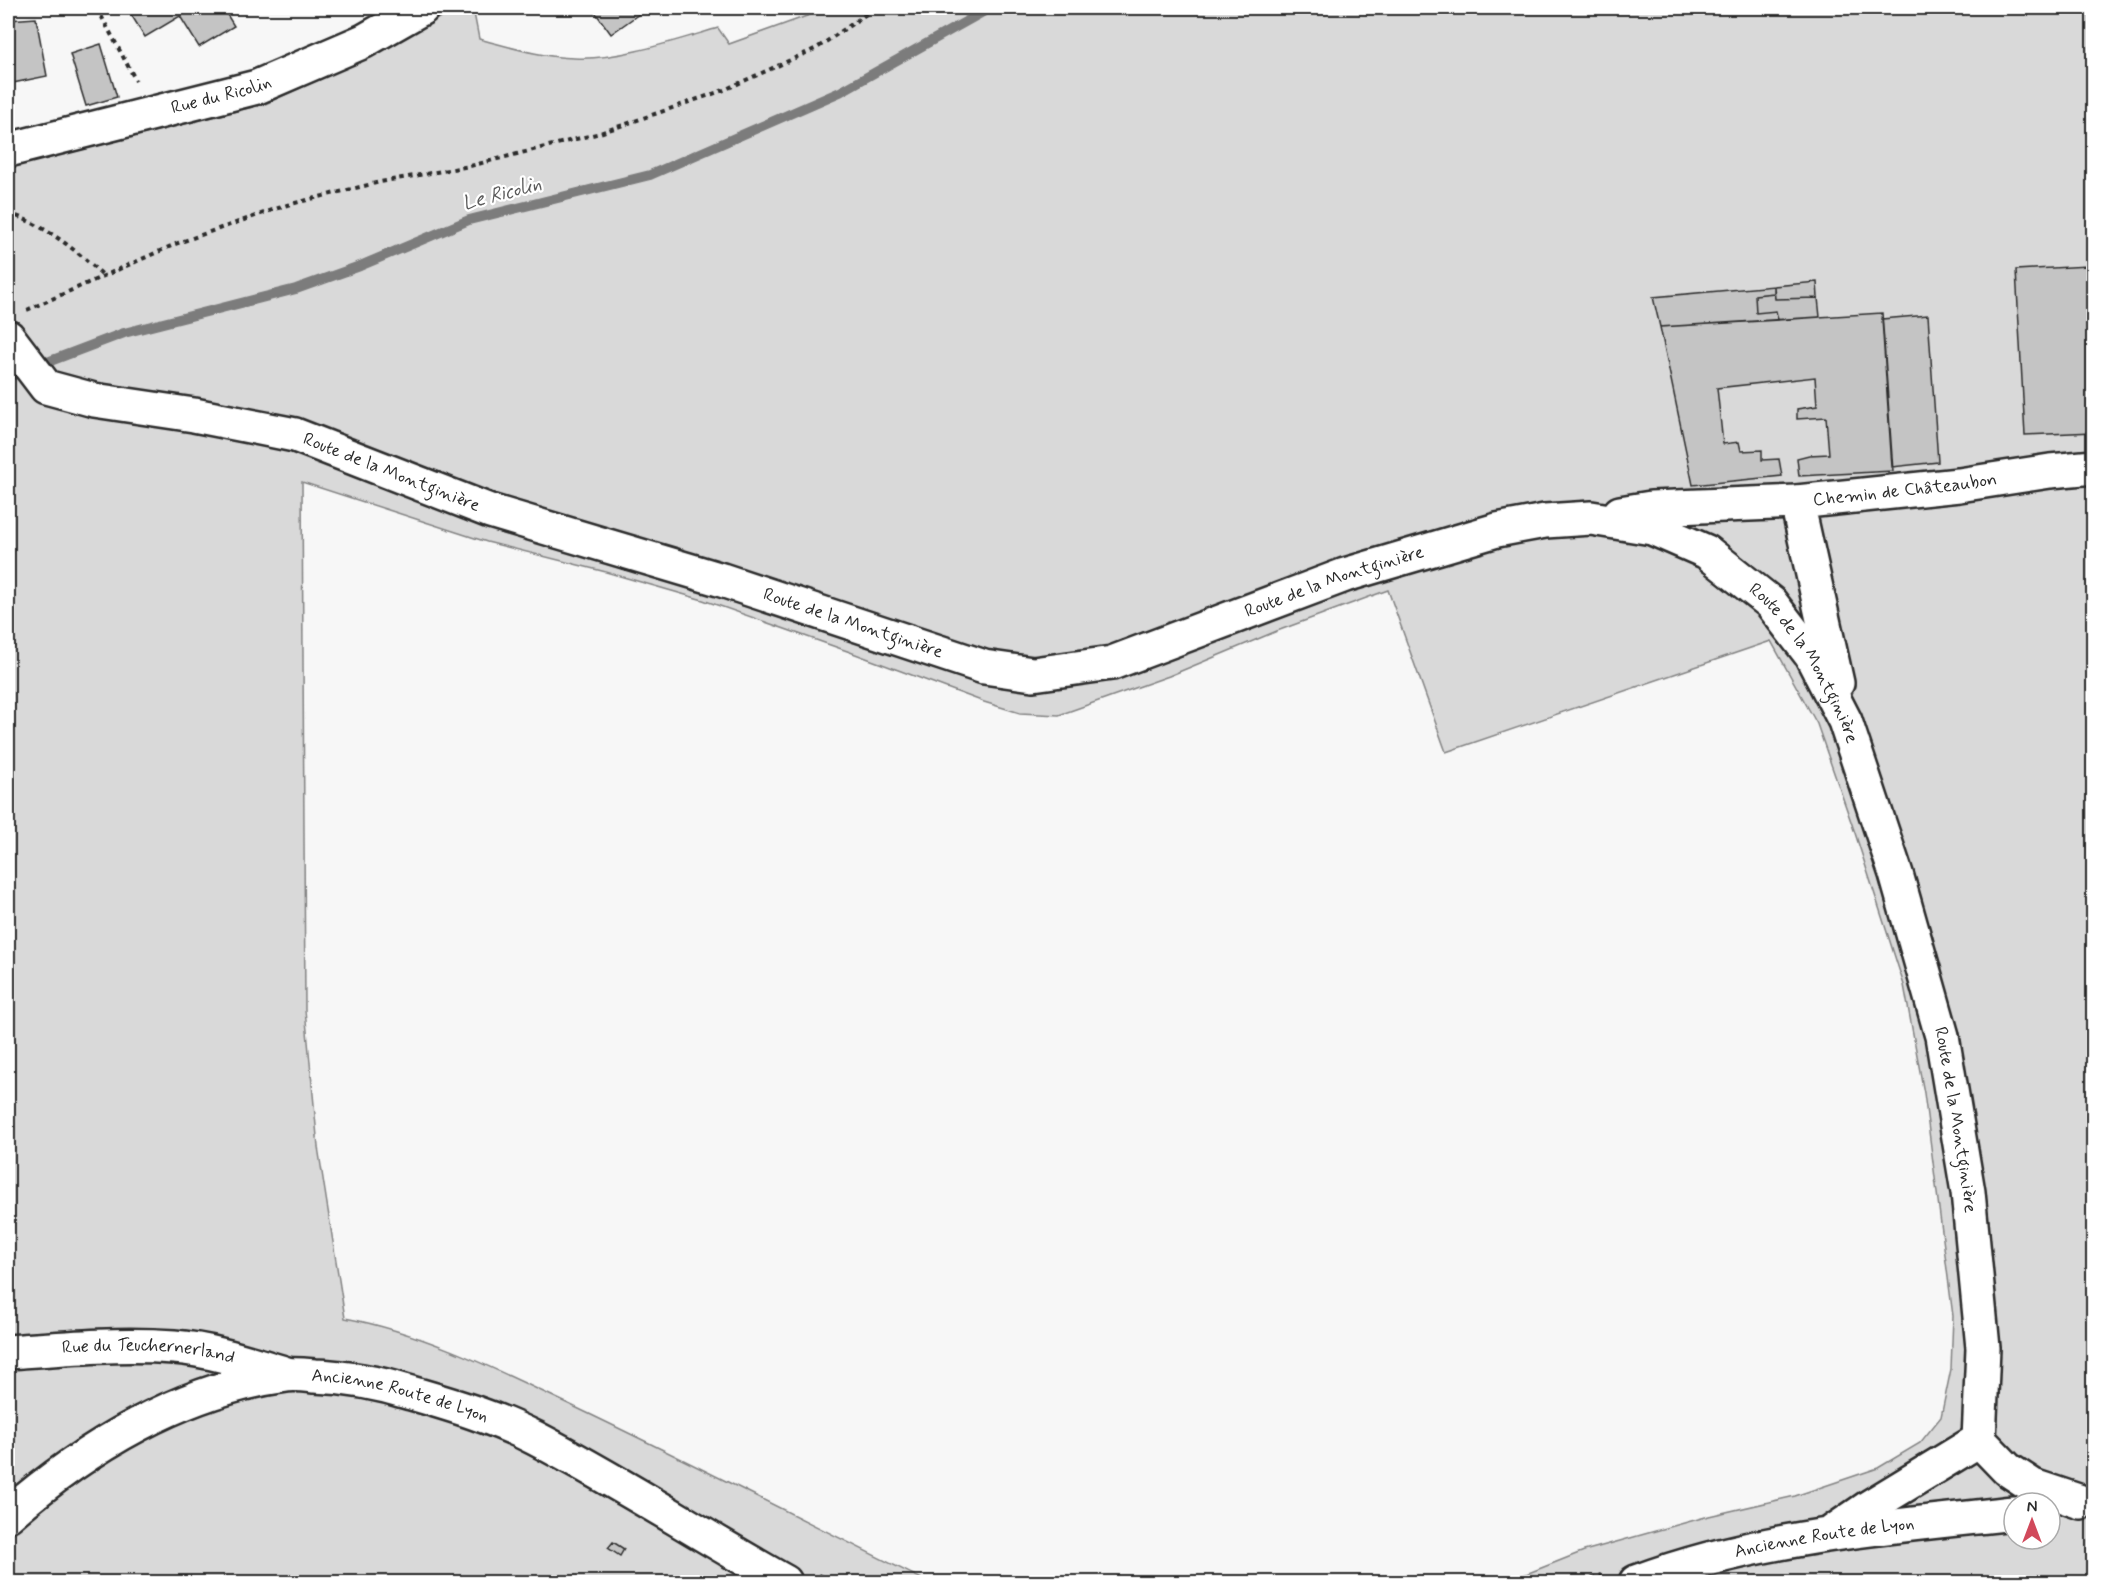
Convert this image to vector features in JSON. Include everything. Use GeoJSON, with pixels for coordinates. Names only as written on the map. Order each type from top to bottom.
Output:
{"type":"FeatureCollection","features":[{"type":"Feature","properties":{"kind":"street","name":"Rue du Ricolin"},"geometry":{"type":"LineString","coordinates":[[8,150],[257,87],[364,40],[422,8]]}},
{"type":"Feature","properties":{"kind":"street","name":"Route de la Montginière"},"geometry":{"type":"LineString","coordinates":[[12,326],[46,387],[94,400],[194,415],[295,435],[490,511],[722,580],[984,668],[1033,674],[1112,663],[1345,574],[1497,530],[1545,521],[1591,518],[1652,528],[1707,552],[1771,603],[1811,655],[1845,721],[1896,874],[1942,1036],[1968,1192],[1983,1348],[1979,1440]]}},
{"type":"Feature","properties":{"kind":"street","name":"Chemin de Châteaubon"},"geometry":{"type":"LineString","coordinates":[[1845,721],[1797,501],[1959,485],[2050,471],[2094,467]]}},
{"type":"Feature","properties":{"kind":"street"},"geometry":{"type":"LineString","coordinates":[[1591,518],[1651,508],[1797,501]]}},
{"type":"Feature","properties":{"kind":"street","name":"Rue du Teuchernerland"},"geometry":{"type":"LineString","coordinates":[[8,1352],[92,1346],[176,1347],[236,1358],[288,1375]]}},
{"type":"Feature","properties":{"kind":"street","name":"Ancienne Route de Lyon"},"geometry":{"type":"LineString","coordinates":[[8,1515],[85,1454],[174,1407],[227,1389],[288,1375],[338,1376],[381,1384],[464,1408],[533,1437],[785,1582]]}},
{"type":"Feature","properties":{"kind":"street"},"geometry":{"type":"LineString","coordinates":[[1830,1533],[1979,1440],[2007,1469],[2033,1486],[2075,1503]]}},
{"type":"Feature","properties":{"kind":"street","name":"Ancienne Route de Lyon"},"geometry":{"type":"LineString","coordinates":[[1636,1582],[1736,1551],[1830,1533],[2002,1514]]}},
{"type":"Feature","properties":{"kind":"path"},"geometry":{"type":"LineString","coordinates":[[97,8],[137,83]]}},
{"type":"Feature","properties":{"kind":"path"},"geometry":{"type":"LineString","coordinates":[[12,326],[104,276],[178,243],[287,205],[380,182],[470,166],[600,134],[724,90],[817,48],[875,8]]}},
{"type":"Feature","properties":{"kind":"path"},"geometry":{"type":"LineString","coordinates":[[8,213],[29,220],[76,250],[104,276]]}},
{"type":"Feature","properties":{"kind":"shaded area"},"geometry":{"type":"Polygon","coordinates":[[[456,8],[473,8],[479,39],[550,56],[590,58],[646,49],[718,28],[729,44],[818,12],[813,8],[2093,8],[2093,1582],[1506,1582],[1584,1551],[1709,1516],[1795,1496],[1878,1468],[1920,1443],[1941,1417],[1951,1369],[1953,1316],[1924,1093],[1904,985],[1817,724],[1771,641],[1446,752],[1388,590],[1277,631],[1169,676],[1059,715],[1020,713],[703,600],[606,572],[487,542],[302,482],[305,1010],[318,1147],[345,1318],[407,1334],[495,1369],[668,1452],[928,1582],[8,1582],[8,338],[18,333],[8,314],[8,168],[265,104],[380,52],[456,8]]]}},
{"type":"Feature","properties":{"kind":"building"},"geometry":{"type":"Polygon","coordinates":[[[127,8],[223,8],[234,26],[199,47],[180,16],[145,37],[127,8]]]}},
{"type":"Feature","properties":{"kind":"building"},"geometry":{"type":"Polygon","coordinates":[[[592,8],[645,8],[646,9],[611,34],[592,8]]]}},
{"type":"Feature","properties":{"kind":"building"},"geometry":{"type":"Polygon","coordinates":[[[36,18],[47,76],[8,84],[8,20],[36,18]]]}},
{"type":"Feature","properties":{"kind":"building"},"geometry":{"type":"Polygon","coordinates":[[[101,44],[117,97],[86,106],[70,54],[101,44]]]}},
{"type":"Feature","properties":{"kind":"building"},"geometry":{"type":"Polygon","coordinates":[[[2088,266],[2094,372],[2094,432],[2025,435],[2016,270],[2088,266]]]}},
{"type":"Feature","properties":{"kind":"building"},"geometry":{"type":"Polygon","coordinates":[[[1817,282],[1818,298],[1775,299],[1774,286],[1817,282]]]}},
{"type":"Feature","properties":{"kind":"building"},"geometry":{"type":"Polygon","coordinates":[[[1774,286],[1774,293],[1755,295],[1756,313],[1776,311],[1778,320],[1660,327],[1653,297],[1774,286]]]}},
{"type":"Feature","properties":{"kind":"building"},"geometry":{"type":"Polygon","coordinates":[[[1774,293],[1775,299],[1818,298],[1820,317],[1778,320],[1776,311],[1756,313],[1755,295],[1774,293]]]}},
{"type":"Feature","properties":{"kind":"building"},"geometry":{"type":"Polygon","coordinates":[[[1882,313],[1893,471],[1799,476],[1797,458],[1829,454],[1826,417],[1797,419],[1797,409],[1817,406],[1815,377],[1717,388],[1723,444],[1739,442],[1741,451],[1762,450],[1762,460],[1779,459],[1782,476],[1693,485],[1660,327],[1882,313]]]}},
{"type":"Feature","properties":{"kind":"building"},"geometry":{"type":"Polygon","coordinates":[[[1928,315],[1938,462],[1892,467],[1882,319],[1928,315]]]}},
{"type":"Feature","properties":{"kind":"building"},"geometry":{"type":"Polygon","coordinates":[[[613,1542],[624,1549],[620,1556],[608,1548],[613,1542]]]}},
{"type":"Feature","properties":{"kind":"waterway","name":"Le Ricolin"},"geometry":{"type":"LineString","coordinates":[[8,377],[124,333],[296,289],[360,266],[469,220],[650,175],[840,92],[990,8]]}}]}
